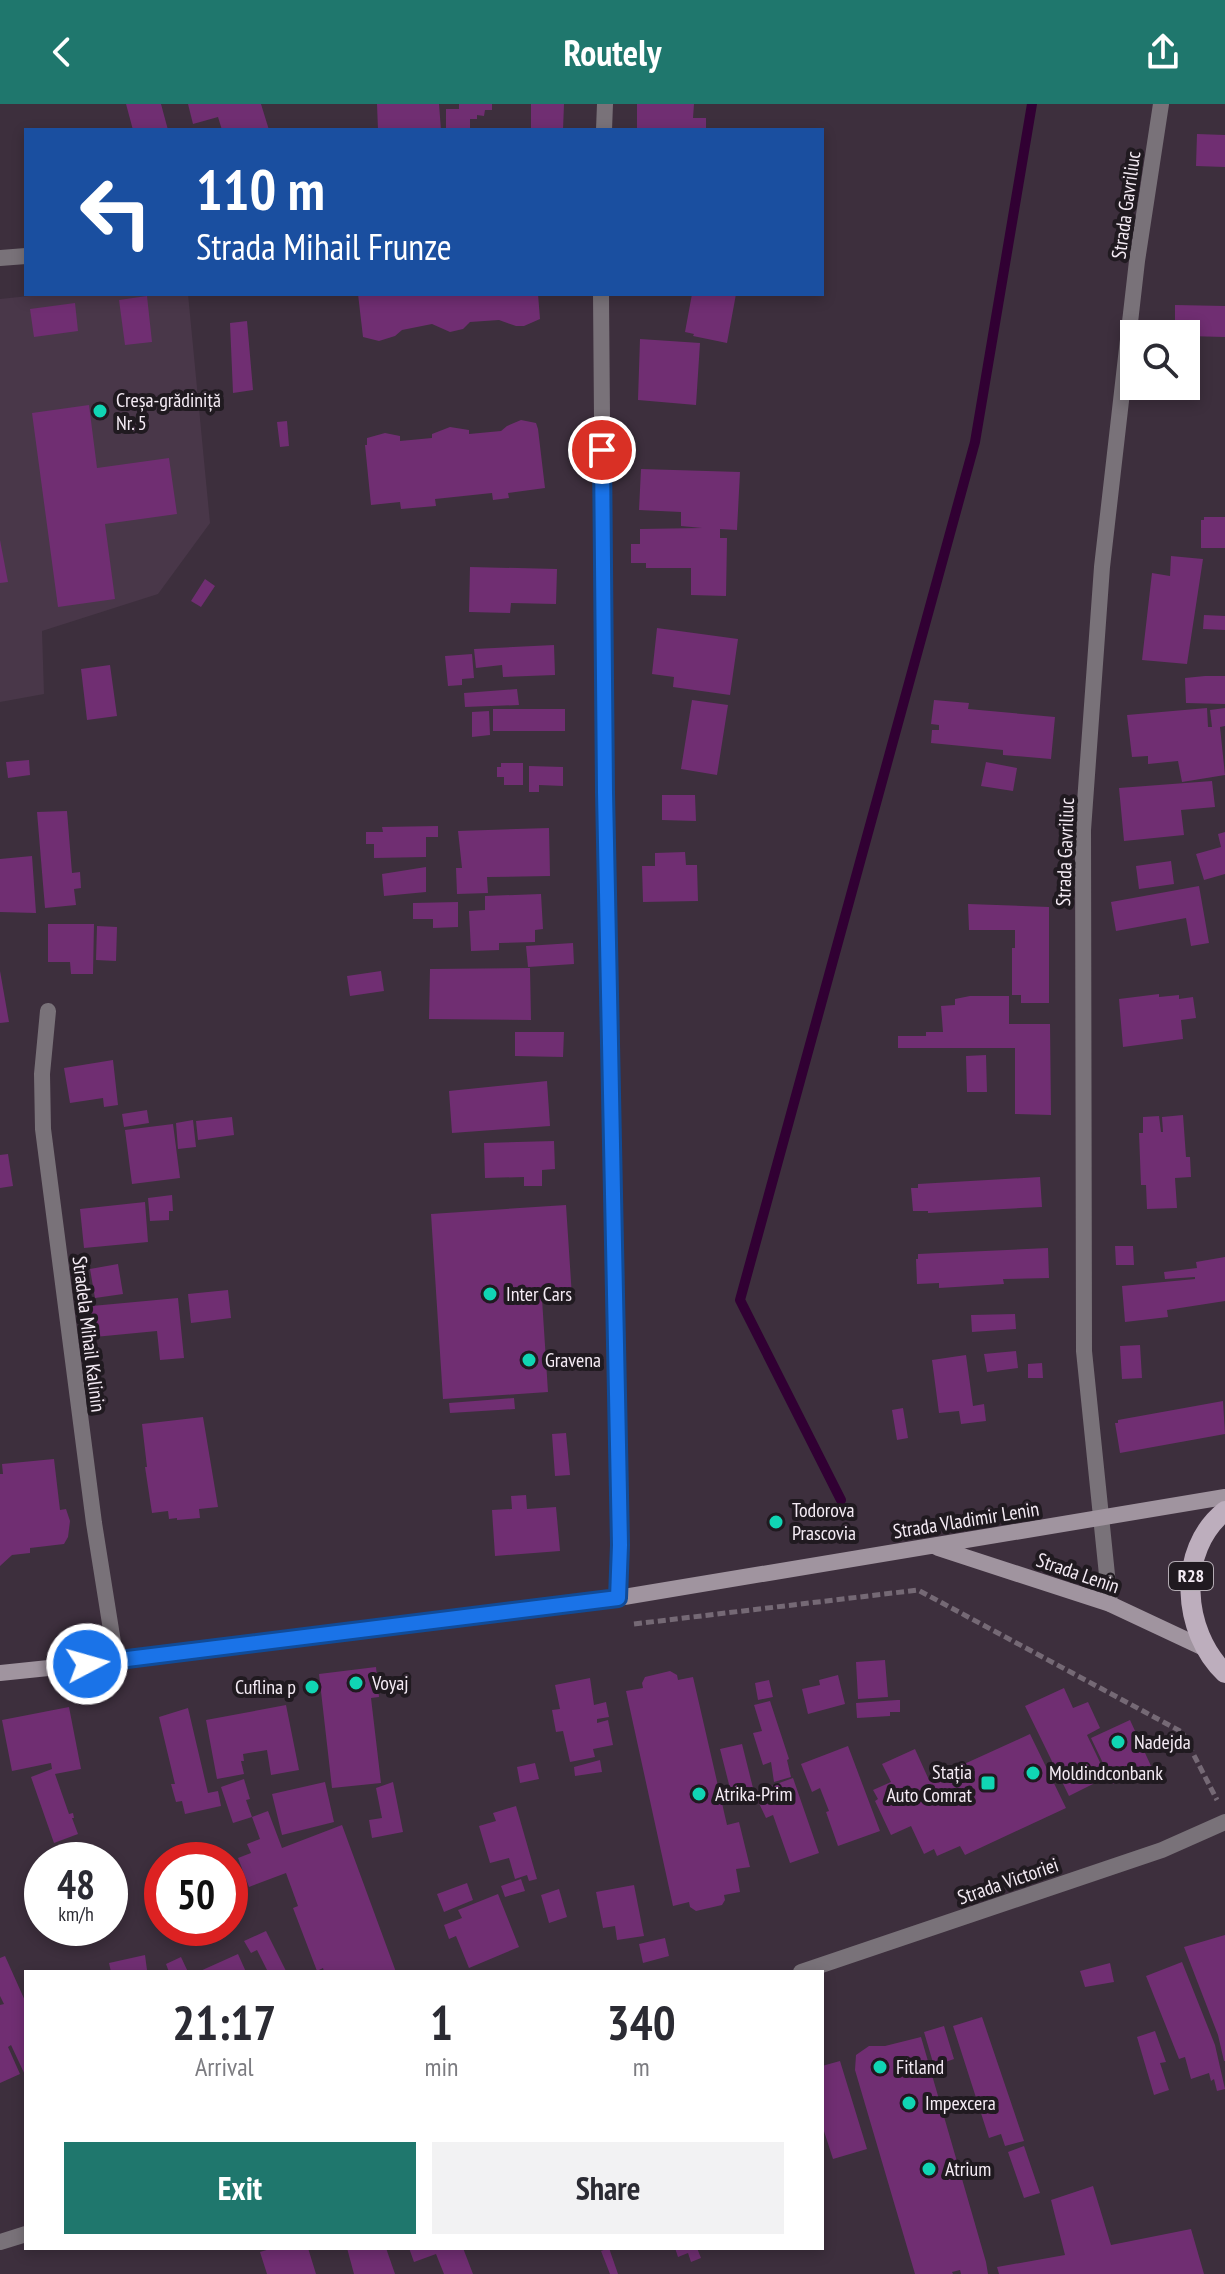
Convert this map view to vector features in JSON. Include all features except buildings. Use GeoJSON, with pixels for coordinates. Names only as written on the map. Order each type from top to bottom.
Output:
{"type":"FeatureCollection","features":[{"type":"Feature","properties":{"kind":"main road","name":"Strada Vladimir Lenin"},"geometry":{"type":"LineString","coordinates":[[0,1673],[618,1598],[1225,1497]]}},
{"type":"Feature","properties":{"kind":"main road","name":"R28"},"geometry":{"type":"LineString","coordinates":[[1225,1511],[1218,1516],[1200,1546],[1190,1580],[1193,1616],[1206,1649],[1225,1673]]}},
{"type":"Feature","properties":{"kind":"main road","name":"Strada Lenin"},"geometry":{"type":"LineString","coordinates":[[933,1546],[1110,1604],[1206,1649]]}},
{"type":"Feature","properties":{"kind":"street"},"geometry":{"type":"LineString","coordinates":[[604,128],[605,104]]}},
{"type":"Feature","properties":{"kind":"street","name":"Strada Gavriliuc"},"geometry":{"type":"LineString","coordinates":[[1110,1604],[1084,1351],[1083,830],[1102,567],[1137,261],[1161,104]]}},
{"type":"Feature","properties":{"kind":"street"},"geometry":{"type":"LineString","coordinates":[[0,258],[24,256]]}},
{"type":"Feature","properties":{"kind":"street"},"geometry":{"type":"LineString","coordinates":[[601,296],[605,792],[620,1530],[618,1598]]}},
{"type":"Feature","properties":{"kind":"street","name":"Stradela Mihail Kalinin"},"geometry":{"type":"LineString","coordinates":[[48,1011],[42,1074],[43,1129],[92,1507],[116,1661]]}},
{"type":"Feature","properties":{"kind":"street","name":"Strada Victoriei"},"geometry":{"type":"LineString","coordinates":[[807,1970],[1162,1850],[1225,1822]]}},
{"type":"Feature","properties":{"kind":"street"},"geometry":{"type":"LineString","coordinates":[[0,2242],[24,2235]]}},
{"type":"Feature","properties":{"kind":"path"},"geometry":{"type":"LineString","coordinates":[[633,1624],[918,1590],[1182,1732],[1218,1801]]}},
{"type":"Feature","properties":{"kind":"shaded area","name":"Creșa-grădiniță Nr. 5"},"geometry":{"type":"Polygon","coordinates":[[[29,296],[188,296],[210,523],[158,594],[42,631],[44,694],[0,702],[0,299],[29,296]]]}},
{"type":"Feature","properties":{"kind":"waterway"},"geometry":{"type":"LineString","coordinates":[[841,1500],[740,1300],[975,442],[1032,104]]}},
{"type":"Feature","properties":{"kind":"place","name":"Creșa-grădiniță Nr. 5"},"geometry":{"type":"Point","coordinates":[100,411]}},
{"type":"Feature","properties":{"kind":"place","name":"Inter Cars"},"geometry":{"type":"Point","coordinates":[490,1294]}},
{"type":"Feature","properties":{"kind":"place","name":"Gravena"},"geometry":{"type":"Point","coordinates":[529,1360]}},
{"type":"Feature","properties":{"kind":"place","name":"Todorova Prascovia"},"geometry":{"type":"Point","coordinates":[776,1522]}},
{"type":"Feature","properties":{"kind":"place","name":"Voyaj"},"geometry":{"type":"Point","coordinates":[356,1683]}},
{"type":"Feature","properties":{"kind":"place","name":"Cuflina p"},"geometry":{"type":"Point","coordinates":[312,1687]}},
{"type":"Feature","properties":{"kind":"place","name":"Nadejda"},"geometry":{"type":"Point","coordinates":[1118,1742]}},
{"type":"Feature","properties":{"kind":"place","name":"Moldindconbank"},"geometry":{"type":"Point","coordinates":[1033,1773]}},
{"type":"Feature","properties":{"kind":"place","name":"Stația Auto Comrat"},"geometry":{"type":"Point","coordinates":[988,1783]}},
{"type":"Feature","properties":{"kind":"place","name":"Atrika-Prim"},"geometry":{"type":"Point","coordinates":[699,1794]}},
{"type":"Feature","properties":{"kind":"place","name":"Fitland"},"geometry":{"type":"Point","coordinates":[880,2067]}},
{"type":"Feature","properties":{"kind":"place","name":"Impexcera"},"geometry":{"type":"Point","coordinates":[909,2103]}},
{"type":"Feature","properties":{"kind":"place","name":"Atrium"},"geometry":{"type":"Point","coordinates":[929,2169]}},
{"type":"Feature","properties":{"kind":"route"},"geometry":{"type":"LineString","coordinates":[[87,1664],[618,1598],[620,1545],[605,792],[602,450]]}}]}
